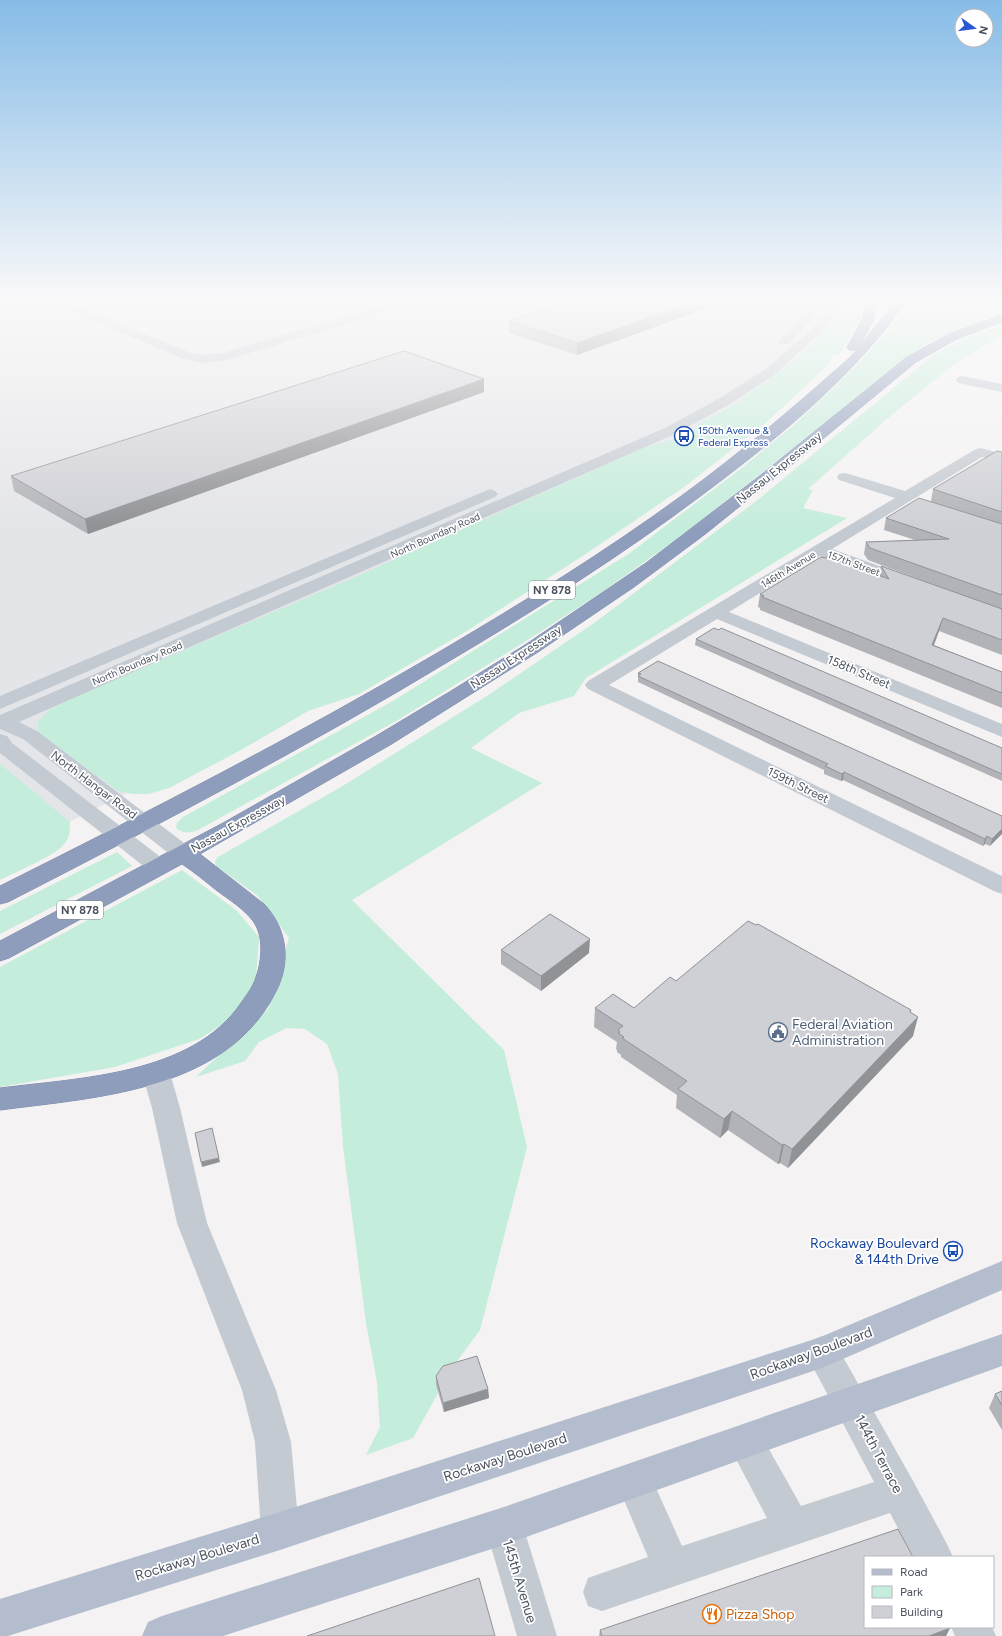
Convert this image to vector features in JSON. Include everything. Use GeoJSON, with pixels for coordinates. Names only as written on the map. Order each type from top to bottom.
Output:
{"type":"FeatureCollection","features":[{"type":"Feature","properties":{"kind":"highway"},"geometry":{"type":"LineString","coordinates":[[816,394],[831,375]]}},
{"type":"Feature","properties":{"kind":"highway","name":"NY 878"},"geometry":{"type":"LineString","coordinates":[[0,896],[119,836],[268,757],[497,625],[567,581],[705,486],[766,438],[836,375]]}},
{"type":"Feature","properties":{"kind":"highway","name":"Nassau Expressway"},"geometry":{"type":"LineString","coordinates":[[0,952],[184,854],[407,726],[540,643],[634,579],[696,534],[893,375]]}},
{"type":"Feature","properties":{"kind":"highway"},"geometry":{"type":"LineString","coordinates":[[0,1099],[110,1083],[156,1073],[196,1057],[216,1045],[235,1030],[249,1014],[268,981],[273,964],[273,950],[270,935],[264,920],[249,903],[184,854]]}},
{"type":"Feature","properties":{"kind":"main road","name":"Rockaway Boulevard"},"geometry":{"type":"LineString","coordinates":[[0,1619],[280,1531],[822,1352],[1002,1275]]}},
{"type":"Feature","properties":{"kind":"main road"},"geometry":{"type":"LineString","coordinates":[[162,1636],[504,1526],[1002,1350]]}},
{"type":"Feature","properties":{"kind":"street"},"geometry":{"type":"LineString","coordinates":[[608,443],[687,407],[740,375]]}},
{"type":"Feature","properties":{"kind":"street","name":"North Boundary Road"},"geometry":{"type":"LineString","coordinates":[[0,722],[508,503],[670,431],[725,401],[765,375]]}},
{"type":"Feature","properties":{"kind":"street"},"geometry":{"type":"LineString","coordinates":[[962,380],[1002,388]]}},
{"type":"Feature","properties":{"kind":"street","name":"146th Avenue"},"geometry":{"type":"LineString","coordinates":[[595,685],[981,452],[1002,458]]}},
{"type":"Feature","properties":{"kind":"street"},"geometry":{"type":"LineString","coordinates":[[844,476],[922,505]]}},
{"type":"Feature","properties":{"kind":"street","name":"North Boundary Road"},"geometry":{"type":"LineString","coordinates":[[0,722],[504,488]]}},
{"type":"Feature","properties":{"kind":"street","name":"157th Street"},"geometry":{"type":"LineString","coordinates":[[819,550],[921,587]]}},
{"type":"Feature","properties":{"kind":"street","name":"158th Street"},"geometry":{"type":"LineString","coordinates":[[715,612],[1002,731]]}},
{"type":"Feature","properties":{"kind":"street","name":"159th Street"},"geometry":{"type":"LineString","coordinates":[[595,685],[999,880]]}},
{"type":"Feature","properties":{"kind":"street","name":"North Hangar Road"},"geometry":{"type":"LineString","coordinates":[[0,722],[30,735],[184,854]]}},
{"type":"Feature","properties":{"kind":"street","name":"North Hangar Road"},"geometry":{"type":"LineString","coordinates":[[0,722],[5,747],[159,867]]}},
{"type":"Feature","properties":{"kind":"street"},"geometry":{"type":"LineString","coordinates":[[156,1073],[166,1108],[192,1223],[259,1390],[273,1442],[280,1531]]}},
{"type":"Feature","properties":{"kind":"street","name":"144th Terrace"},"geometry":{"type":"LineString","coordinates":[[822,1352],[852,1404],[933,1556]]}},
{"type":"Feature","properties":{"kind":"street"},"geometry":{"type":"LineString","coordinates":[[745,1442],[793,1528]]}},
{"type":"Feature","properties":{"kind":"street"},"geometry":{"type":"LineString","coordinates":[[634,1481],[672,1568]]}},
{"type":"Feature","properties":{"kind":"street"},"geometry":{"type":"LineString","coordinates":[[602,1592],[899,1492]]}},
{"type":"Feature","properties":{"kind":"street","name":"145th Avenue"},"geometry":{"type":"LineString","coordinates":[[504,1526],[537,1636]]}},
{"type":"Feature","properties":{"kind":"shaded area"},"geometry":{"type":"Polygon","coordinates":[[[0,375],[795,375],[190,762],[0,856],[0,375]]]}},
{"type":"Feature","properties":{"kind":"green space"},"geometry":{"type":"Polygon","coordinates":[[[774,375],[817,375],[767,422],[687,485],[587,553],[470,629],[359,694],[308,711],[241,750],[169,788],[149,794],[133,794],[118,791],[38,733],[38,722],[49,710],[70,699],[360,575],[645,447],[663,443],[675,438],[679,439],[691,432],[698,424],[744,399],[743,397],[774,375]]]}},
{"type":"Feature","properties":{"kind":"green space"},"geometry":{"type":"Polygon","coordinates":[[[846,375],[884,375],[832,418],[670,544],[599,594],[518,646],[398,720],[198,830],[187,832],[176,828],[177,823],[183,817],[393,701],[630,553],[743,467],[796,423],[846,375]]]}},
{"type":"Feature","properties":{"kind":"green space"},"geometry":{"type":"Polygon","coordinates":[[[909,375],[941,375],[888,418],[808,489],[813,490],[803,508],[847,518],[586,678],[574,696],[519,713],[471,748],[542,783],[352,900],[504,1050],[527,1147],[480,1330],[452,1368],[413,1438],[366,1455],[380,1427],[377,1382],[366,1323],[343,1146],[338,1074],[327,1044],[305,1029],[286,1028],[259,1042],[245,1061],[196,1077],[268,1009],[289,938],[258,896],[216,866],[215,861],[218,857],[341,787],[490,694],[597,621],[755,502],[909,375]]]}},
{"type":"Feature","properties":{"kind":"green space"},"geometry":{"type":"Polygon","coordinates":[[[0,764],[70,822],[70,831],[65,843],[53,853],[0,880],[0,764]]]}},
{"type":"Feature","properties":{"kind":"green space"},"geometry":{"type":"Polygon","coordinates":[[[117,852],[132,866],[0,934],[0,911],[117,852]]]}},
{"type":"Feature","properties":{"kind":"green space"},"geometry":{"type":"Polygon","coordinates":[[[182,870],[236,910],[259,937],[256,978],[238,1015],[199,1039],[115,1067],[0,1087],[0,967],[182,870]]]}},
{"type":"Feature","properties":{"kind":"building"},"geometry":{"type":"Polygon","coordinates":[[[327,375],[474,375],[484,379],[85,519],[11,476],[327,375]]]}},
{"type":"Feature","properties":{"kind":"building"},"geometry":{"type":"Polygon","coordinates":[[[997,451],[1002,452],[1002,512],[933,489],[997,451]]]}},
{"type":"Feature","properties":{"kind":"building"},"geometry":{"type":"Polygon","coordinates":[[[919,498],[1002,524],[1002,595],[870,548],[866,542],[949,539],[886,518],[919,498]]]}},
{"type":"Feature","properties":{"kind":"building"},"geometry":{"type":"Polygon","coordinates":[[[821,557],[828,557],[889,579],[881,566],[1002,609],[1002,640],[943,618],[932,645],[1002,672],[1002,693],[762,597],[764,596],[760,594],[821,557]]]}},
{"type":"Feature","properties":{"kind":"building"},"geometry":{"type":"Polygon","coordinates":[[[714,628],[719,630],[721,628],[1002,748],[1002,774],[696,639],[714,628]]]}},
{"type":"Feature","properties":{"kind":"building"},"geometry":{"type":"Polygon","coordinates":[[[658,661],[1002,816],[1002,829],[992,839],[987,836],[985,839],[844,772],[842,774],[825,766],[828,764],[638,676],[641,674],[638,673],[658,661]]]}},
{"type":"Feature","properties":{"kind":"building"},"geometry":{"type":"Polygon","coordinates":[[[550,914],[590,939],[541,976],[501,950],[550,914]]]}},
{"type":"Feature","properties":{"kind":"building"},"geometry":{"type":"Polygon","coordinates":[[[748,921],[756,925],[758,924],[911,1010],[910,1012],[918,1017],[792,1149],[784,1144],[782,1145],[732,1111],[724,1119],[678,1089],[687,1081],[622,1038],[624,1037],[618,1033],[620,1032],[618,1030],[623,1026],[595,1008],[613,994],[634,1008],[670,977],[676,981],[748,921]]]}},
{"type":"Feature","properties":{"kind":"building"},"geometry":{"type":"Polygon","coordinates":[[[212,1128],[219,1158],[201,1162],[195,1133],[212,1128]]]}},
{"type":"Feature","properties":{"kind":"building"},"geometry":{"type":"Polygon","coordinates":[[[477,1356],[488,1389],[443,1403],[436,1376],[443,1366],[477,1356]]]}},
{"type":"Feature","properties":{"kind":"building"},"geometry":{"type":"Polygon","coordinates":[[[1002,1391],[1002,1405],[995,1394],[1002,1391]]]}},
{"type":"Feature","properties":{"kind":"building"},"geometry":{"type":"Polygon","coordinates":[[[898,1529],[912,1556],[864,1556],[864,1628],[950,1628],[929,1636],[602,1636],[600,1630],[898,1529]]]}},
{"type":"Feature","properties":{"kind":"building"},"geometry":{"type":"Polygon","coordinates":[[[479,1578],[495,1636],[307,1636],[479,1578]]]}},
{"type":"Feature","properties":{"kind":"place","name":"150th Avenue & Federal Express"},"geometry":{"type":"Point","coordinates":[684,436]}},
{"type":"Feature","properties":{"kind":"place","name":"Federal Aviation Administration"},"geometry":{"type":"Point","coordinates":[778,1032]}},
{"type":"Feature","properties":{"kind":"place","name":"Rockaway Boulevard & 144th Drive"},"geometry":{"type":"Point","coordinates":[953,1251]}},
{"type":"Feature","properties":{"kind":"place","name":"Pizza Shop"},"geometry":{"type":"Point","coordinates":[712,1614]}}]}
